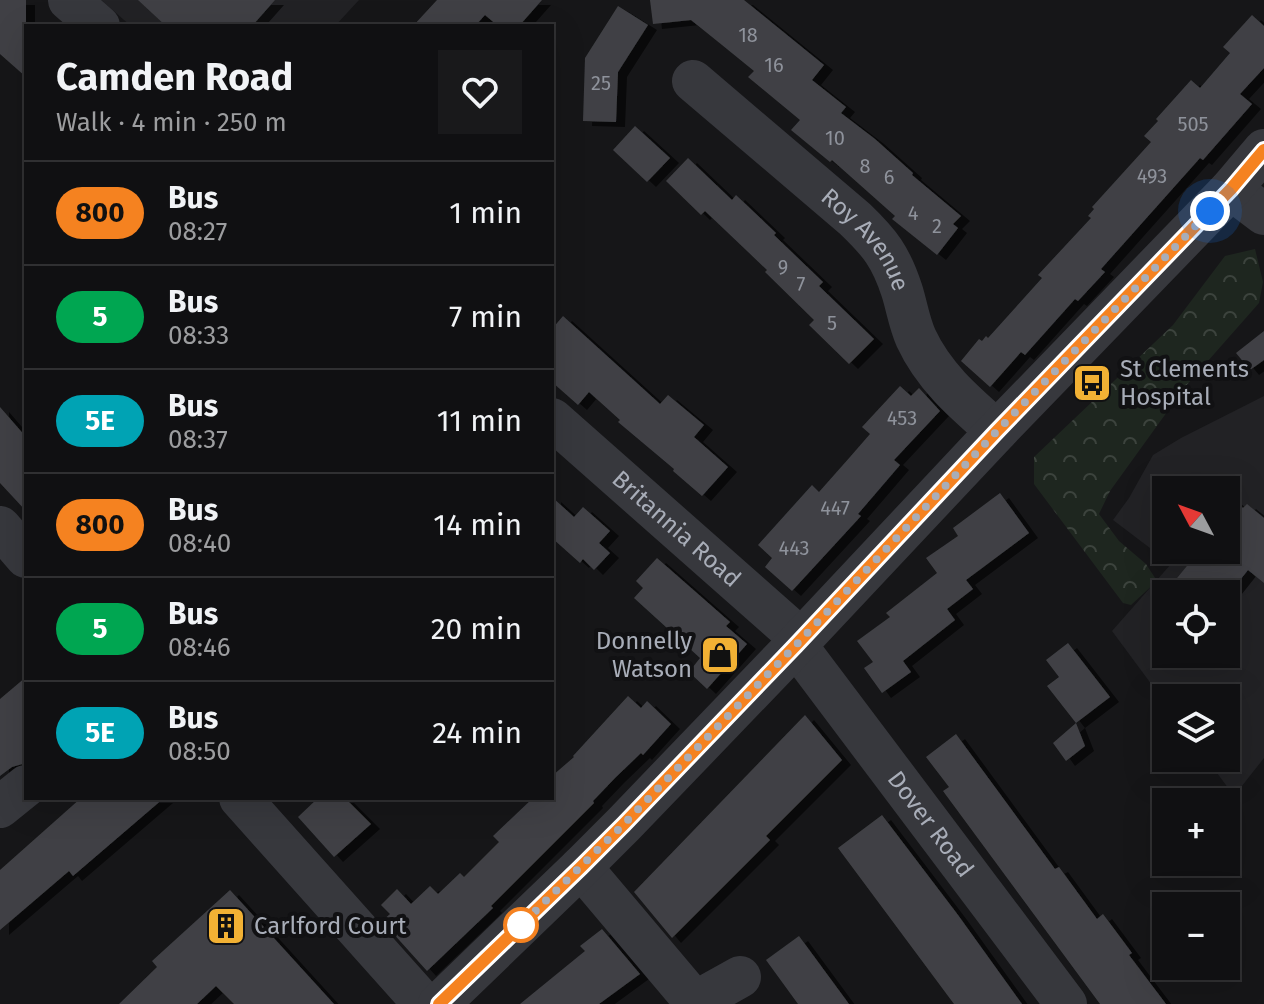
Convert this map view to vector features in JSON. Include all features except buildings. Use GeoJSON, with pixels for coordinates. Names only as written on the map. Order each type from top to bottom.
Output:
{"type":"FeatureCollection","features":[{"type":"Feature","properties":{"kind":"street"},"geometry":{"type":"LineString","coordinates":[[69,0],[97,24]]}},
{"type":"Feature","properties":{"kind":"street","name":"Roy Avenue"},"geometry":{"type":"LineString","coordinates":[[693,81],[879,242],[895,271],[913,331],[935,370],[956,396],[997,431]]}},
{"type":"Feature","properties":{"kind":"street"},"geometry":{"type":"LineString","coordinates":[[242,800],[439,1003],[581,867],[1231,189],[1264,150]]}},
{"type":"Feature","properties":{"kind":"street"},"geometry":{"type":"LineString","coordinates":[[1231,189],[1264,214]]}},
{"type":"Feature","properties":{"kind":"street","name":"Britannia Road"},"geometry":{"type":"LineString","coordinates":[[554,421],[798,642]]}},
{"type":"Feature","properties":{"kind":"street"},"geometry":{"type":"LineString","coordinates":[[0,527],[24,555]]}},
{"type":"Feature","properties":{"kind":"street","name":"Dover Road"},"geometry":{"type":"LineString","coordinates":[[798,642],[1066,1004]]}},
{"type":"Feature","properties":{"kind":"street"},"geometry":{"type":"LineString","coordinates":[[0,807],[24,788]]}},
{"type":"Feature","properties":{"kind":"street"},"geometry":{"type":"LineString","coordinates":[[581,867],[695,1002],[740,977]]}},
{"type":"Feature","properties":{"kind":"shaded area"},"geometry":{"type":"Polygon","coordinates":[[[101,0],[359,0],[337,24],[129,24],[101,0]]]}},
{"type":"Feature","properties":{"kind":"shaded area"},"geometry":{"type":"Polygon","coordinates":[[[1264,396],[1264,758],[1240,788],[1228,788],[1216,772],[1240,772],[1240,684],[1152,685],[1112,631],[1152,586],[1152,668],[1240,668],[1240,580],[1157,580],[1171,564],[1240,564],[1240,476],[1152,476],[1152,550],[1113,520],[1153,455],[1264,396]]]}},
{"type":"Feature","properties":{"kind":"green space"},"geometry":{"type":"Polygon","coordinates":[[[1255,249],[1263,282],[1259,303],[1185,387],[1110,491],[1099,514],[1119,541],[1146,564],[1156,580],[1152,580],[1152,586],[1131,605],[1123,603],[1034,484],[1034,457],[1173,325],[1225,256],[1255,249]]]}},
{"type":"Feature","properties":{"kind":"bus line","name":"800"},"geometry":{"type":"LineString","coordinates":[[439,1004],[624,824],[1231,189],[1264,150]]}},
{"type":"Feature","properties":{"kind":"place","name":"St Clements Hospital"},"geometry":{"type":"Point","coordinates":[1092,383]}},
{"type":"Feature","properties":{"kind":"place","name":"Donnelly Watson"},"geometry":{"type":"Point","coordinates":[720,655]}},
{"type":"Feature","properties":{"kind":"place","name":"Carlford Court"},"geometry":{"type":"Point","coordinates":[226,926]}},
{"type":"Feature","properties":{"kind":"route"},"geometry":{"type":"LineString","coordinates":[[521,925],[513,933],[624,824],[1210,211]]}}]}
